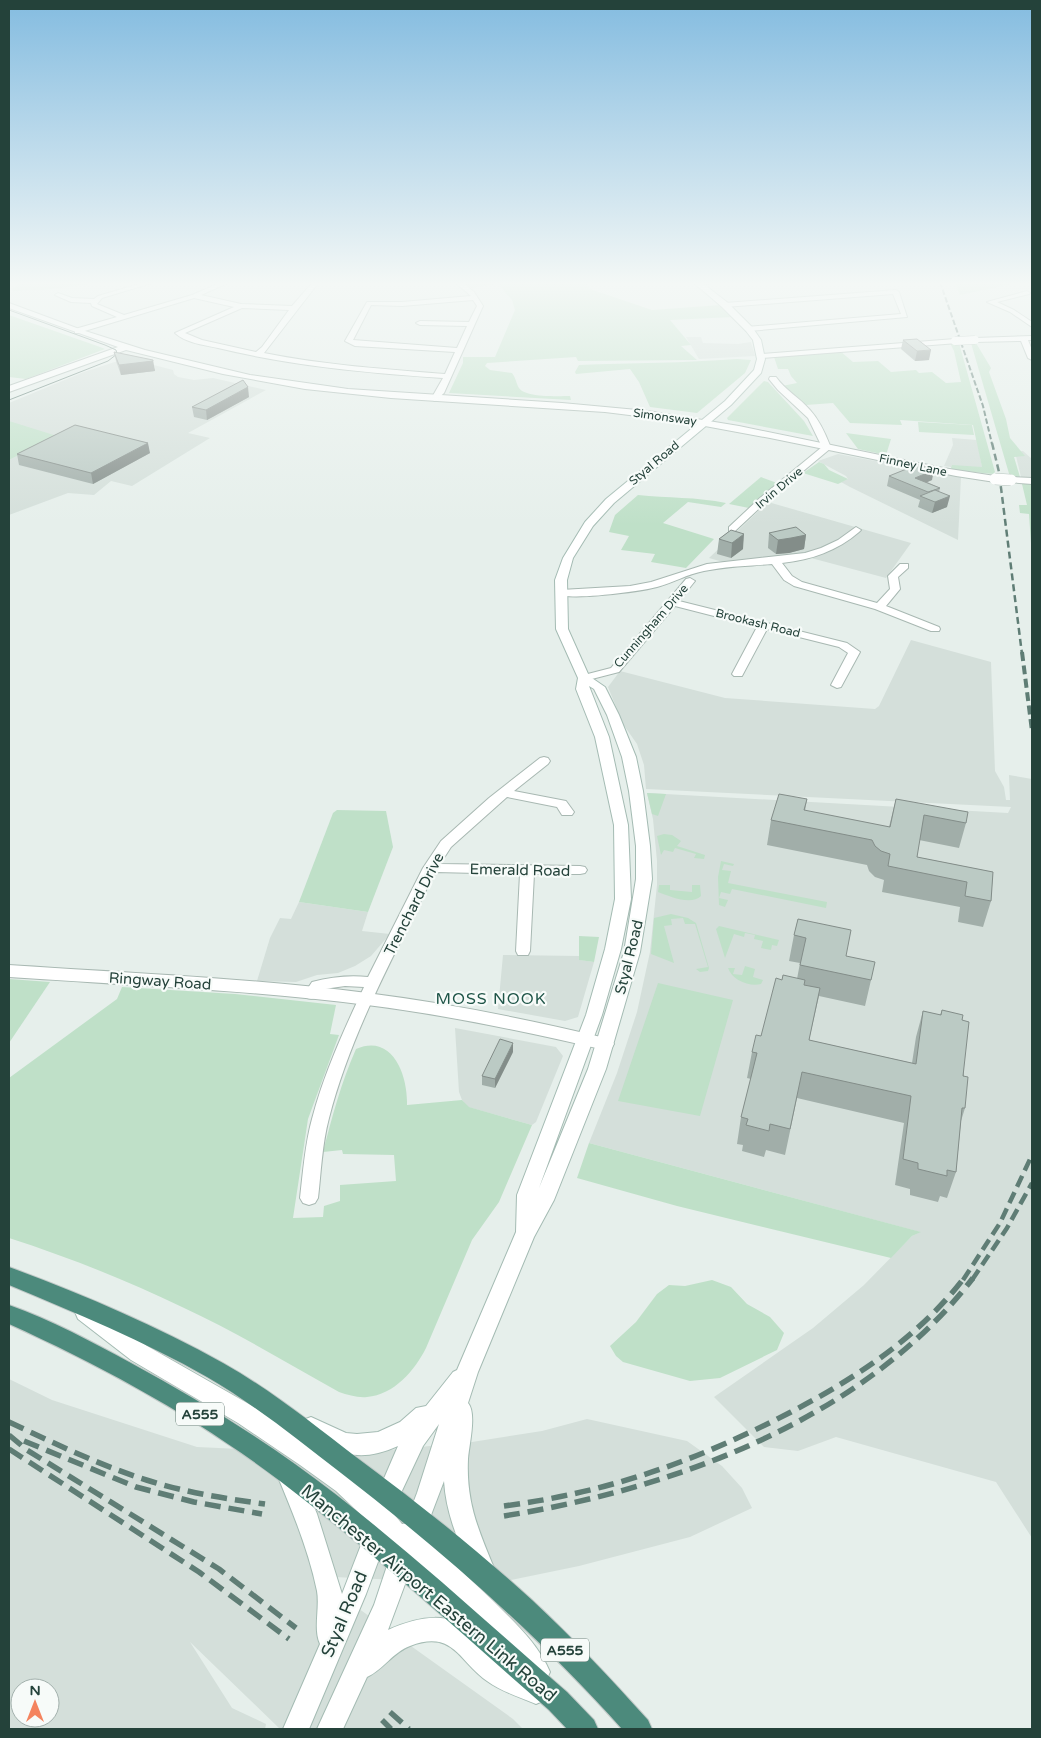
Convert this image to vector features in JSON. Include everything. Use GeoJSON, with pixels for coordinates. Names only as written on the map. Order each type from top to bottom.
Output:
{"type":"FeatureCollection","features":[{"type":"Feature","properties":{"kind":"highway","name":"A555"},"geometry":{"type":"LineString","coordinates":[[9,1276],[110,1317],[193,1358],[244,1388],[286,1416],[384,1506]]}},
{"type":"Feature","properties":{"kind":"highway","name":"Manchester Airport Eastern Link Road"},"geometry":{"type":"LineString","coordinates":[[9,1314],[72,1342],[165,1393],[232,1434],[288,1473],[374,1541],[558,1701],[585,1729]]}},
{"type":"Feature","properties":{"kind":"highway","name":"A555"},"geometry":{"type":"LineString","coordinates":[[413,1530],[485,1576],[577,1662],[639,1729]]}},
{"type":"Feature","properties":{"kind":"main road"},"geometry":{"type":"LineString","coordinates":[[9,389],[79,363]]}},
{"type":"Feature","properties":{"kind":"main road","name":"Simonsway"},"geometry":{"type":"LineString","coordinates":[[186,363],[280,383],[354,392],[602,409],[704,422]]}},
{"type":"Feature","properties":{"kind":"main road","name":"Styal Road"},"geometry":{"type":"LineString","coordinates":[[525,1234],[527,1195],[594,1015],[613,949],[623,899],[621,825],[602,737],[582,689],[584,678],[562,629],[561,580],[568,558],[589,524],[610,501],[739,393],[758,370],[759,363]]}},
{"type":"Feature","properties":{"kind":"main road","name":"Finney Lane"},"geometry":{"type":"LineString","coordinates":[[704,422],[952,472],[995,479],[1032,481]]}},
{"type":"Feature","properties":{"kind":"main road","name":"Finney Lane"},"geometry":{"type":"LineString","coordinates":[[686,437],[699,433],[724,431],[782,441],[795,441]]}},
{"type":"Feature","properties":{"kind":"main road","name":"Styal Road"},"geometry":{"type":"LineString","coordinates":[[330,1729],[385,1608],[435,1474],[467,1372],[525,1234],[544,1200],[606,1044],[632,952],[642,901],[643,846],[640,817],[629,757],[599,687],[584,678]]}},
{"type":"Feature","properties":{"kind":"main road","name":"Ringway Road"},"geometry":{"type":"LineString","coordinates":[[9,971],[366,999],[427,1008],[606,1044]]}},
{"type":"Feature","properties":{"kind":"main road","name":"A555"},"geometry":{"type":"LineString","coordinates":[[72,1302],[138,1352],[246,1415],[344,1483],[384,1506],[396,1537],[400,1564]]}},
{"type":"Feature","properties":{"kind":"main road","name":"Styal Road"},"geometry":{"type":"LineString","coordinates":[[296,1729],[374,1541],[384,1506],[403,1460],[416,1438],[467,1372]]}},
{"type":"Feature","properties":{"kind":"main road","name":"A555"},"geometry":{"type":"LineString","coordinates":[[286,1416],[345,1444],[360,1445],[389,1439],[417,1423],[467,1372]]}},
{"type":"Feature","properties":{"kind":"main road","name":"A555"},"geometry":{"type":"LineString","coordinates":[[467,1372],[457,1449],[458,1502],[464,1525],[485,1576]]}},
{"type":"Feature","properties":{"kind":"main road"},"geometry":{"type":"LineString","coordinates":[[288,1473],[305,1514],[329,1591],[331,1610],[330,1648]]}},
{"type":"Feature","properties":{"kind":"main road"},"geometry":{"type":"LineString","coordinates":[[384,1506],[388,1508],[399,1531],[413,1530],[443,1569],[513,1639],[558,1701]]}},
{"type":"Feature","properties":{"kind":"main road"},"geometry":{"type":"LineString","coordinates":[[355,1676],[374,1655],[388,1644],[408,1634],[432,1629],[461,1639],[497,1673],[558,1701]]}},
{"type":"Feature","properties":{"kind":"street"},"geometry":{"type":"LineString","coordinates":[[302,363],[447,376]]}},
{"type":"Feature","properties":{"kind":"street"},"geometry":{"type":"LineString","coordinates":[[435,399],[440,393],[453,363]]}},
{"type":"Feature","properties":{"kind":"street"},"geometry":{"type":"LineString","coordinates":[[763,379],[771,376],[778,386],[816,422],[827,448]]}},
{"type":"Feature","properties":{"kind":"street","name":"Irvin Drive"},"geometry":{"type":"LineString","coordinates":[[732,529],[763,500],[827,448]]}},
{"type":"Feature","properties":{"kind":"street"},"geometry":{"type":"LineString","coordinates":[[561,592],[610,592],[633,589],[654,585],[706,567],[775,561],[835,546],[850,537],[856,530]]}},
{"type":"Feature","properties":{"kind":"street"},"geometry":{"type":"LineString","coordinates":[[775,561],[788,578],[798,584],[880,606],[935,629]]}},
{"type":"Feature","properties":{"kind":"street"},"geometry":{"type":"LineString","coordinates":[[880,606],[894,590],[893,576],[906,569]]}},
{"type":"Feature","properties":{"kind":"street","name":"Cunningham Drive"},"geometry":{"type":"LineString","coordinates":[[584,678],[615,670],[690,581]]}},
{"type":"Feature","properties":{"kind":"street","name":"Brookash Road"},"geometry":{"type":"LineString","coordinates":[[672,602],[843,645],[854,652],[837,685]]}},
{"type":"Feature","properties":{"kind":"street"},"geometry":{"type":"LineString","coordinates":[[738,674],[764,624]]}},
{"type":"Feature","properties":{"kind":"street","name":"Trenchard Drive"},"geometry":{"type":"LineString","coordinates":[[309,1198],[315,1144],[324,1101],[338,1059],[430,868],[446,844],[504,792],[544,761]]}},
{"type":"Feature","properties":{"kind":"street"},"geometry":{"type":"LineString","coordinates":[[504,792],[561,804],[567,812]]}},
{"type":"Feature","properties":{"kind":"street","name":"Emerald Road"},"geometry":{"type":"LineString","coordinates":[[430,868],[580,870]]}},
{"type":"Feature","properties":{"kind":"street"},"geometry":{"type":"LineString","coordinates":[[523,951],[527,870]]}},
{"type":"Feature","properties":{"kind":"street"},"geometry":{"type":"LineString","coordinates":[[312,994],[317,986],[334,982],[357,981],[373,983]]}},
{"type":"Feature","properties":{"kind":"shaded area"},"geometry":{"type":"Polygon","coordinates":[[[111,363],[147,363],[173,370],[174,374],[178,377],[194,380],[213,378],[266,390],[188,433],[210,438],[132,486],[111,481],[94,495],[68,493],[9,515],[9,460],[56,436],[9,424],[9,403],[84,372],[111,363]]]}},
{"type":"Feature","properties":{"kind":"shaded area"},"geometry":{"type":"Polygon","coordinates":[[[952,438],[977,440],[983,472],[944,466],[953,445],[952,438]]]}},
{"type":"Feature","properties":{"kind":"shaded area"},"geometry":{"type":"Polygon","coordinates":[[[1023,451],[1032,459],[1032,483],[1021,477],[1015,452],[1023,451]]]}},
{"type":"Feature","properties":{"kind":"shaded area"},"geometry":{"type":"Polygon","coordinates":[[[838,454],[961,477],[958,540],[841,482],[848,479],[846,476],[818,461],[838,454]]]}},
{"type":"Feature","properties":{"kind":"shaded area"},"geometry":{"type":"Polygon","coordinates":[[[768,502],[911,543],[886,578],[811,558],[723,562],[709,558],[768,502]]]}},
{"type":"Feature","properties":{"kind":"shaded area"},"geometry":{"type":"Polygon","coordinates":[[[911,640],[991,662],[995,771],[1004,787],[1006,800],[1010,800],[1009,775],[1032,779],[1032,1538],[996,1482],[836,1437],[798,1451],[764,1447],[714,1397],[813,1328],[864,1285],[912,1236],[920,1232],[589,1143],[617,1073],[637,1012],[650,952],[657,885],[657,861],[653,819],[647,793],[1008,813],[1011,807],[646,789],[644,765],[637,744],[623,724],[608,687],[620,671],[725,698],[875,709],[879,706],[911,640]]]}},
{"type":"Feature","properties":{"kind":"shaded area"},"geometry":{"type":"Polygon","coordinates":[[[299,902],[368,912],[362,931],[390,934],[371,956],[355,966],[338,973],[317,975],[296,982],[257,981],[270,938],[280,918],[291,919],[299,902]]]}},
{"type":"Feature","properties":{"kind":"shaded area"},"geometry":{"type":"Polygon","coordinates":[[[503,955],[579,956],[580,960],[594,962],[578,1017],[565,1021],[498,1009],[503,955]]]}},
{"type":"Feature","properties":{"kind":"shaded area"},"geometry":{"type":"Polygon","coordinates":[[[455,1028],[556,1047],[563,1056],[536,1122],[532,1125],[468,1107],[462,1100],[459,1092],[455,1028]]]}},
{"type":"Feature","properties":{"kind":"shaded area"},"geometry":{"type":"Polygon","coordinates":[[[9,1379],[52,1400],[197,1447],[346,1454],[472,1442],[542,1431],[587,1419],[687,1441],[722,1466],[742,1488],[752,1508],[690,1537],[579,1566],[511,1580],[439,1582],[313,1576],[513,1719],[523,1729],[280,1729],[190,1642],[232,1708],[266,1724],[265,1729],[9,1729],[9,1379]]]}},
{"type":"Feature","properties":{"kind":"green space"},"geometry":{"type":"Polygon","coordinates":[[[9,363],[68,363],[26,379],[9,377],[9,363]]]}},
{"type":"Feature","properties":{"kind":"green space"},"geometry":{"type":"Polygon","coordinates":[[[463,363],[487,363],[485,366],[490,370],[512,373],[519,388],[523,391],[543,396],[570,396],[571,400],[449,393],[463,363]]]}},
{"type":"Feature","properties":{"kind":"green space"},"geometry":{"type":"Polygon","coordinates":[[[750,363],[745,373],[697,413],[650,407],[639,382],[630,369],[576,374],[575,372],[579,365],[750,363]]]}},
{"type":"Feature","properties":{"kind":"green space"},"geometry":{"type":"Polygon","coordinates":[[[776,363],[880,363],[891,372],[916,370],[919,373],[932,372],[946,383],[961,382],[957,363],[965,363],[995,472],[993,474],[954,470],[951,468],[952,465],[982,467],[973,425],[900,420],[902,425],[850,423],[833,403],[806,405],[782,386],[797,383],[788,369],[778,369],[776,363]]]}},
{"type":"Feature","properties":{"kind":"green space"},"geometry":{"type":"Polygon","coordinates":[[[977,363],[988,363],[991,368],[989,372],[1006,419],[1010,438],[1025,456],[1014,457],[1020,477],[1010,477],[977,363]]]}},
{"type":"Feature","properties":{"kind":"green space"},"geometry":{"type":"Polygon","coordinates":[[[764,381],[768,382],[804,421],[813,436],[728,420],[727,418],[764,381]]]}},
{"type":"Feature","properties":{"kind":"green space"},"geometry":{"type":"Polygon","coordinates":[[[9,421],[57,436],[9,460],[9,421]]]}},
{"type":"Feature","properties":{"kind":"green space"},"geometry":{"type":"Polygon","coordinates":[[[918,422],[972,425],[974,435],[919,432],[918,422]]]}},
{"type":"Feature","properties":{"kind":"green space"},"geometry":{"type":"Polygon","coordinates":[[[846,433],[891,439],[886,455],[858,449],[846,433]]]}},
{"type":"Feature","properties":{"kind":"green space"},"geometry":{"type":"Polygon","coordinates":[[[819,462],[824,464],[829,470],[848,479],[838,484],[803,473],[819,462]]]}},
{"type":"Feature","properties":{"kind":"green space"},"geometry":{"type":"Polygon","coordinates":[[[761,477],[777,483],[749,508],[729,504],[761,477]]]}},
{"type":"Feature","properties":{"kind":"green space"},"geometry":{"type":"Polygon","coordinates":[[[1022,484],[1032,484],[1032,558],[1029,514],[1020,513],[1019,505],[1027,505],[1022,484]]]}},
{"type":"Feature","properties":{"kind":"green space"},"geometry":{"type":"Polygon","coordinates":[[[638,495],[726,503],[721,507],[688,502],[663,523],[714,539],[686,568],[651,562],[655,554],[621,550],[629,536],[609,532],[615,515],[638,495]]]}},
{"type":"Feature","properties":{"kind":"green space"},"geometry":{"type":"Polygon","coordinates":[[[647,793],[666,794],[658,816],[652,814],[647,793]]]}},
{"type":"Feature","properties":{"kind":"green space"},"geometry":{"type":"Polygon","coordinates":[[[337,810],[386,811],[393,847],[368,912],[299,902],[333,813],[337,810]]]}},
{"type":"Feature","properties":{"kind":"green space"},"geometry":{"type":"Polygon","coordinates":[[[664,834],[672,835],[681,841],[677,846],[705,855],[704,859],[694,858],[696,854],[675,848],[673,852],[664,850],[661,855],[657,836],[664,834]]]}},
{"type":"Feature","properties":{"kind":"green space"},"geometry":{"type":"Polygon","coordinates":[[[721,861],[734,864],[733,866],[724,864],[722,870],[731,871],[728,883],[827,902],[826,908],[732,889],[730,894],[721,892],[719,898],[728,900],[725,907],[719,905],[718,877],[721,861]]]}},
{"type":"Feature","properties":{"kind":"green space"},"geometry":{"type":"Polygon","coordinates":[[[659,885],[670,885],[670,890],[692,892],[692,885],[700,885],[701,896],[692,900],[674,898],[658,892],[659,885]]]}},
{"type":"Feature","properties":{"kind":"green space"},"geometry":{"type":"Polygon","coordinates":[[[671,914],[688,918],[696,923],[709,968],[708,971],[700,972],[696,969],[708,967],[695,924],[685,924],[683,918],[671,919],[672,925],[664,926],[674,963],[651,954],[654,918],[671,914]]]}},
{"type":"Feature","properties":{"kind":"green space"},"geometry":{"type":"Polygon","coordinates":[[[719,926],[779,940],[777,946],[772,945],[771,950],[761,948],[763,941],[754,939],[755,935],[745,933],[744,937],[734,934],[725,958],[716,929],[719,926]]]}},
{"type":"Feature","properties":{"kind":"green space"},"geometry":{"type":"Polygon","coordinates":[[[579,936],[599,937],[594,962],[579,960],[579,936]]]}},
{"type":"Feature","properties":{"kind":"green space"},"geometry":{"type":"Polygon","coordinates":[[[745,966],[755,969],[753,977],[763,980],[761,984],[756,985],[742,982],[733,976],[728,968],[735,968],[733,974],[742,975],[745,966]]]}},
{"type":"Feature","properties":{"kind":"green space"},"geometry":{"type":"Polygon","coordinates":[[[9,979],[50,982],[9,1043],[9,979]]]}},
{"type":"Feature","properties":{"kind":"green space"},"geometry":{"type":"Polygon","coordinates":[[[658,983],[733,1000],[700,1116],[618,1101],[658,983]]]}},
{"type":"Feature","properties":{"kind":"green space"},"geometry":{"type":"Polygon","coordinates":[[[122,987],[235,994],[336,1005],[330,1034],[339,1035],[308,1119],[293,1218],[323,1217],[324,1206],[340,1201],[340,1185],[396,1181],[394,1155],[343,1154],[342,1150],[323,1152],[341,1087],[356,1049],[369,1046],[380,1047],[389,1052],[401,1070],[405,1082],[407,1105],[462,1100],[469,1107],[532,1125],[499,1202],[472,1240],[426,1348],[410,1373],[395,1386],[386,1392],[367,1397],[357,1397],[339,1392],[242,1337],[161,1297],[97,1270],[9,1238],[9,1078],[117,999],[122,987]]]}},
{"type":"Feature","properties":{"kind":"green space"},"geometry":{"type":"Polygon","coordinates":[[[589,1143],[921,1232],[912,1236],[891,1258],[677,1206],[577,1178],[589,1143]]]}},
{"type":"Feature","properties":{"kind":"green space"},"geometry":{"type":"Polygon","coordinates":[[[712,1280],[731,1287],[747,1304],[770,1317],[784,1333],[777,1350],[720,1378],[690,1381],[623,1362],[616,1356],[610,1346],[636,1322],[657,1294],[669,1285],[685,1286],[712,1280]]]}},
{"type":"Feature","properties":{"kind":"building"},"geometry":{"type":"Polygon","coordinates":[[[118,363],[135,363],[119,365],[118,363]]]}},
{"type":"Feature","properties":{"kind":"building"},"geometry":{"type":"Polygon","coordinates":[[[243,380],[248,387],[206,410],[192,407],[243,380]]]}},
{"type":"Feature","properties":{"kind":"building"},"geometry":{"type":"Polygon","coordinates":[[[75,425],[148,443],[91,473],[17,454],[75,425]]]}},
{"type":"Feature","properties":{"kind":"building"},"geometry":{"type":"Polygon","coordinates":[[[919,464],[934,470],[915,478],[940,488],[928,492],[889,476],[919,464]]]}},
{"type":"Feature","properties":{"kind":"building"},"geometry":{"type":"Polygon","coordinates":[[[935,490],[950,496],[935,502],[920,496],[935,490]]]}},
{"type":"Feature","properties":{"kind":"building"},"geometry":{"type":"Polygon","coordinates":[[[796,527],[806,535],[778,540],[769,533],[796,527]]]}},
{"type":"Feature","properties":{"kind":"building"},"geometry":{"type":"Polygon","coordinates":[[[731,530],[744,534],[732,543],[719,539],[731,530]]]}},
{"type":"Feature","properties":{"kind":"building"},"geometry":{"type":"Polygon","coordinates":[[[779,794],[807,799],[804,810],[890,827],[896,799],[968,812],[966,823],[924,815],[917,857],[993,872],[991,901],[965,896],[967,882],[888,866],[890,854],[881,851],[872,840],[771,820],[779,794]]]}},
{"type":"Feature","properties":{"kind":"building"},"geometry":{"type":"Polygon","coordinates":[[[798,919],[851,930],[846,956],[875,962],[871,980],[800,965],[806,938],[794,935],[798,919]]]}},
{"type":"Feature","properties":{"kind":"building"},"geometry":{"type":"Polygon","coordinates":[[[783,975],[805,980],[804,985],[820,988],[809,1040],[916,1064],[923,1011],[941,1015],[942,1010],[963,1015],[962,1020],[969,1022],[963,1076],[968,1077],[965,1108],[962,1108],[956,1172],[947,1170],[947,1176],[918,1169],[918,1163],[903,1159],[911,1096],[802,1072],[790,1129],[770,1124],[769,1131],[746,1125],[748,1119],[741,1117],[757,1053],[752,1052],[756,1035],[761,1036],[776,978],[782,980],[783,975]]]}},
{"type":"Feature","properties":{"kind":"building"},"geometry":{"type":"Polygon","coordinates":[[[500,1039],[513,1043],[495,1079],[482,1076],[500,1039]]]}},
{"type":"Feature","properties":{"kind":"tram line"},"geometry":{"type":"LineString","coordinates":[[9,400],[103,363]]}},
{"type":"Feature","properties":{"kind":"railway"},"geometry":{"type":"LineString","coordinates":[[968,363],[983,406],[992,444]]}},
{"type":"Feature","properties":{"kind":"railway"},"geometry":{"type":"LineString","coordinates":[[992,443],[999,472],[1022,654]]}},
{"type":"Feature","properties":{"kind":"railway"},"geometry":{"type":"LineString","coordinates":[[1022,652],[1032,731]]}},
{"type":"Feature","properties":{"kind":"railway"},"geometry":{"type":"LineString","coordinates":[[963,1280],[1000,1223],[1032,1155]]}},
{"type":"Feature","properties":{"kind":"railway"},"geometry":{"type":"LineString","coordinates":[[972,1280],[1007,1228],[1032,1183]]}},
{"type":"Feature","properties":{"kind":"railway"},"geometry":{"type":"LineString","coordinates":[[504,1506],[543,1500],[616,1483],[686,1460],[756,1430],[839,1385],[885,1354],[927,1319],[964,1278]]}},
{"type":"Feature","properties":{"kind":"railway"},"geometry":{"type":"LineString","coordinates":[[504,1516],[569,1504],[634,1487],[699,1466],[762,1440],[822,1408],[878,1371],[929,1328],[973,1278]]}},
{"type":"Feature","properties":{"kind":"railway"},"geometry":{"type":"LineString","coordinates":[[9,1422],[62,1447],[134,1476],[208,1495],[265,1504]]}},
{"type":"Feature","properties":{"kind":"railway"},"geometry":{"type":"LineString","coordinates":[[9,1435],[27,1450],[219,1569],[296,1628]]}},
{"type":"Feature","properties":{"kind":"railway"},"geometry":{"type":"LineString","coordinates":[[24,1441],[136,1487],[194,1502],[262,1514]]}},
{"type":"Feature","properties":{"kind":"railway"},"geometry":{"type":"LineString","coordinates":[[9,1449],[199,1572],[289,1639]]}},
{"type":"Feature","properties":{"kind":"railway"},"geometry":{"type":"LineString","coordinates":[[390,1712],[409,1729]]}},
{"type":"Feature","properties":{"kind":"railway"},"geometry":{"type":"LineString","coordinates":[[382,1720],[391,1729]]}},
{"type":"Feature","properties":{"kind":"district","name":"MOSS NOOK"},"geometry":{"type":"Point","coordinates":[491,999]}}]}
